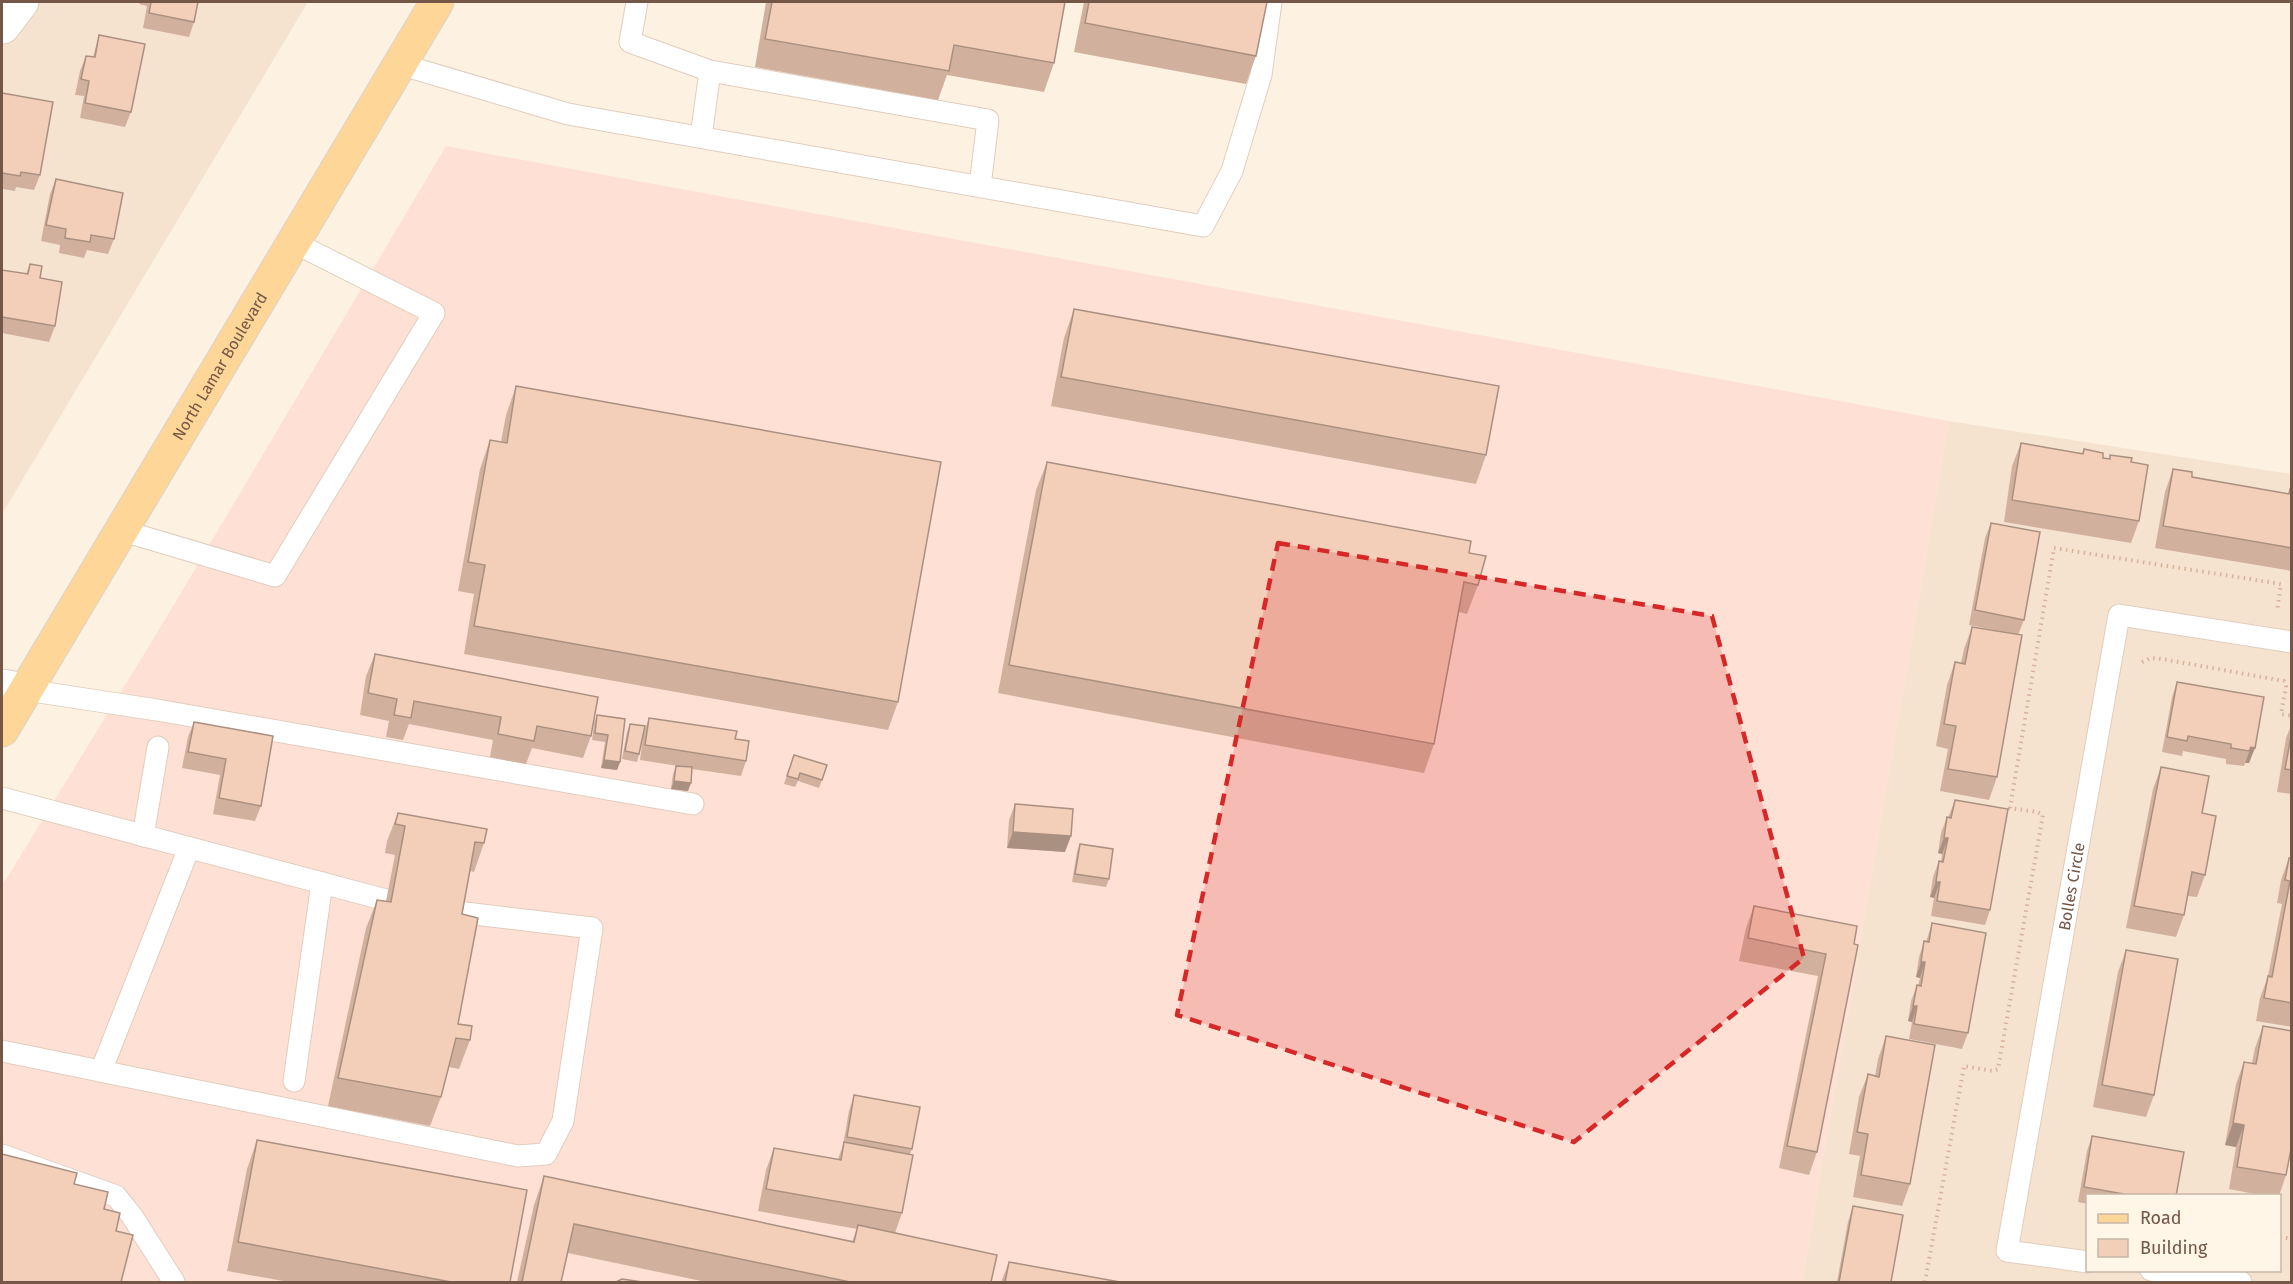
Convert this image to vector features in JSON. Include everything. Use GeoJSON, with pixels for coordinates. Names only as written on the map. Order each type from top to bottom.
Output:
{"type":"FeatureCollection","features":[{"type":"Feature","properties":{"kind":"main road","name":"North Lamar Boulevard"},"geometry":{"type":"LineString","coordinates":[[2,730],[14,688],[120,530],[437,2]]}},
{"type":"Feature","properties":{"kind":"lane"},"geometry":{"type":"LineString","coordinates":[[637,2],[630,42],[710,71],[988,120],[980,186]]}},
{"type":"Feature","properties":{"kind":"lane"},"geometry":{"type":"LineString","coordinates":[[399,64],[568,114],[1203,226],[1232,171],[1261,75],[1271,2]]}},
{"type":"Feature","properties":{"kind":"lane"},"geometry":{"type":"LineString","coordinates":[[701,137],[710,71]]}},
{"type":"Feature","properties":{"kind":"lane"},"geometry":{"type":"LineString","coordinates":[[120,530],[275,576],[434,313],[293,242]]}},
{"type":"Feature","properties":{"kind":"lane","name":"Bolles Circle"},"geometry":{"type":"LineString","coordinates":[[2086,1262],[2007,1251],[2119,615],[2292,642]]}},
{"type":"Feature","properties":{"kind":"lane"},"geometry":{"type":"LineString","coordinates":[[14,688],[157,710],[693,804]]}},
{"type":"Feature","properties":{"kind":"lane"},"geometry":{"type":"LineString","coordinates":[[143,836],[158,747]]}},
{"type":"Feature","properties":{"kind":"lane"},"geometry":{"type":"LineString","coordinates":[[2,798],[386,900]]}},
{"type":"Feature","properties":{"kind":"lane"},"geometry":{"type":"LineString","coordinates":[[102,1071],[189,848]]}},
{"type":"Feature","properties":{"kind":"lane"},"geometry":{"type":"LineString","coordinates":[[294,1081],[322,883]]}},
{"type":"Feature","properties":{"kind":"lane"},"geometry":{"type":"LineString","coordinates":[[2,1051],[518,1156],[546,1154],[563,1121],[592,928],[457,912]]}},
{"type":"Feature","properties":{"kind":"lane"},"geometry":{"type":"LineString","coordinates":[[2,1155],[116,1196],[132,1216],[174,1282]]}},
{"type":"Feature","properties":{"kind":"lane"},"geometry":{"type":"LineString","coordinates":[[2166,1272],[2241,1282]]}},
{"type":"Feature","properties":{"kind":"path"},"geometry":{"type":"LineString","coordinates":[[2137,666],[2151,658],[2162,659],[2284,681],[2286,686],[2281,714],[2292,716]]}},
{"type":"Feature","properties":{"kind":"path"},"geometry":{"type":"LineString","coordinates":[[1925,1282],[1940,1203]]}},
{"type":"Feature","properties":{"kind":"highlighted area"},"geometry":{"type":"Polygon","coordinates":[[[1278,543],[1712,616],[1804,958],[1574,1142],[1177,1015],[1278,543]]]}},
{"type":"Feature","properties":{"kind":"shaded area"},"geometry":{"type":"Polygon","coordinates":[[[2,2],[308,2],[2,514],[2,2]]]}},
{"type":"Feature","properties":{"kind":"shaded area"},"geometry":{"type":"Polygon","coordinates":[[[446,146],[1949,421],[1802,1282],[2,1282],[2,886],[160,628],[446,146]]]}},
{"type":"Feature","properties":{"kind":"shaded area"},"geometry":{"type":"Polygon","coordinates":[[[1949,421],[2291,474],[2291,1282],[1802,1282],[1949,421]]]}},
{"type":"Feature","properties":{"kind":"building"},"geometry":{"type":"Polygon","coordinates":[[[151,2],[198,2],[194,22],[149,13],[151,2]]]}},
{"type":"Feature","properties":{"kind":"building"},"geometry":{"type":"Polygon","coordinates":[[[772,2],[1065,2],[1054,63],[954,45],[949,71],[765,39],[772,2]]]}},
{"type":"Feature","properties":{"kind":"building"},"geometry":{"type":"Polygon","coordinates":[[[1089,2],[1267,2],[1256,56],[1085,23],[1089,2]]]}},
{"type":"Feature","properties":{"kind":"building"},"geometry":{"type":"Polygon","coordinates":[[[99,35],[145,44],[131,112],[85,103],[89,81],[81,79],[86,56],[95,57],[99,35]]]}},
{"type":"Feature","properties":{"kind":"building"},"geometry":{"type":"Polygon","coordinates":[[[2,93],[53,102],[40,175],[21,172],[20,176],[2,173],[2,93]]]}},
{"type":"Feature","properties":{"kind":"building"},"geometry":{"type":"Polygon","coordinates":[[[56,179],[123,193],[114,239],[91,235],[90,242],[65,238],[66,229],[46,225],[56,179]]]}},
{"type":"Feature","properties":{"kind":"building"},"geometry":{"type":"Polygon","coordinates":[[[30,264],[42,266],[40,278],[62,282],[55,326],[2,317],[2,270],[28,274],[30,264]]]}},
{"type":"Feature","properties":{"kind":"building"},"geometry":{"type":"Polygon","coordinates":[[[1074,309],[1499,386],[1486,455],[1061,377],[1074,309]]]}},
{"type":"Feature","properties":{"kind":"building"},"geometry":{"type":"Polygon","coordinates":[[[516,386],[941,462],[898,702],[474,626],[485,565],[468,562],[490,440],[507,443],[516,386]]]}},
{"type":"Feature","properties":{"kind":"building"},"geometry":{"type":"Polygon","coordinates":[[[2021,443],[2083,454],[2084,449],[2103,453],[2103,458],[2110,459],[2110,455],[2132,458],[2131,462],[2148,465],[2139,521],[2012,500],[2021,443]]]}},
{"type":"Feature","properties":{"kind":"building"},"geometry":{"type":"Polygon","coordinates":[[[1047,462],[1471,541],[1469,553],[1486,556],[1478,585],[1464,582],[1434,744],[1009,665],[1047,462]]]}},
{"type":"Feature","properties":{"kind":"building"},"geometry":{"type":"Polygon","coordinates":[[[2173,469],[2192,472],[2192,477],[2289,494],[2290,489],[2292,490],[2292,548],[2163,526],[2173,469]]]}},
{"type":"Feature","properties":{"kind":"building"},"geometry":{"type":"Polygon","coordinates":[[[1991,523],[2040,532],[2024,620],[1975,610],[1991,523]]]}},
{"type":"Feature","properties":{"kind":"building"},"geometry":{"type":"Polygon","coordinates":[[[1972,627],[2022,635],[1997,777],[1948,769],[1956,726],[1944,724],[1955,662],[1965,664],[1972,627]]]}},
{"type":"Feature","properties":{"kind":"building"},"geometry":{"type":"Polygon","coordinates":[[[375,654],[598,697],[591,736],[537,726],[534,741],[498,734],[501,717],[414,701],[411,718],[394,715],[397,699],[368,693],[375,654]]]}},
{"type":"Feature","properties":{"kind":"building"},"geometry":{"type":"Polygon","coordinates":[[[2177,682],[2264,697],[2255,748],[2251,747],[2249,751],[2231,748],[2231,744],[2188,736],[2187,741],[2167,737],[2177,682]]]}},
{"type":"Feature","properties":{"kind":"building"},"geometry":{"type":"Polygon","coordinates":[[[597,715],[625,719],[620,762],[604,760],[608,735],[595,733],[597,715]]]}},
{"type":"Feature","properties":{"kind":"building"},"geometry":{"type":"Polygon","coordinates":[[[649,718],[737,731],[735,739],[749,741],[746,761],[645,745],[649,718]]]}},
{"type":"Feature","properties":{"kind":"building"},"geometry":{"type":"Polygon","coordinates":[[[194,722],[273,736],[261,806],[219,798],[226,759],[188,752],[194,722]]]}},
{"type":"Feature","properties":{"kind":"building"},"geometry":{"type":"Polygon","coordinates":[[[630,724],[645,726],[639,754],[625,751],[630,724]]]}},
{"type":"Feature","properties":{"kind":"building"},"geometry":{"type":"Polygon","coordinates":[[[2292,731],[2292,770],[2285,769],[2292,731]]]}},
{"type":"Feature","properties":{"kind":"building"},"geometry":{"type":"Polygon","coordinates":[[[794,755],[827,765],[822,780],[800,773],[798,779],[787,776],[794,755]]]}},
{"type":"Feature","properties":{"kind":"building"},"geometry":{"type":"Polygon","coordinates":[[[676,766],[692,767],[691,783],[674,781],[676,766]]]}},
{"type":"Feature","properties":{"kind":"building"},"geometry":{"type":"Polygon","coordinates":[[[2161,767],[2209,776],[2202,813],[2216,816],[2205,875],[2192,872],[2184,915],[2134,906],[2161,767]]]}},
{"type":"Feature","properties":{"kind":"building"},"geometry":{"type":"Polygon","coordinates":[[[1955,800],[2008,809],[1990,910],[1937,901],[1940,882],[1936,882],[1939,861],[1943,862],[1948,838],[1944,838],[1947,817],[1951,818],[1955,800]]]}},
{"type":"Feature","properties":{"kind":"building"},"geometry":{"type":"Polygon","coordinates":[[[1015,804],[1073,809],[1071,836],[1013,832],[1015,804]]]}},
{"type":"Feature","properties":{"kind":"building"},"geometry":{"type":"Polygon","coordinates":[[[398,813],[487,829],[484,843],[475,842],[462,914],[478,918],[458,1024],[472,1026],[470,1040],[456,1038],[441,1097],[338,1078],[377,900],[391,902],[405,826],[395,824],[398,813]]]}},
{"type":"Feature","properties":{"kind":"building"},"geometry":{"type":"Polygon","coordinates":[[[1080,844],[1113,849],[1109,879],[1075,874],[1080,844]]]}},
{"type":"Feature","properties":{"kind":"building"},"geometry":{"type":"Polygon","coordinates":[[[2289,858],[2292,858],[2292,1003],[2264,998],[2268,976],[2272,977],[2290,881],[2285,880],[2289,858]]]}},
{"type":"Feature","properties":{"kind":"building"},"geometry":{"type":"Polygon","coordinates":[[[1754,906],[1857,926],[1854,944],[1858,945],[1817,1152],[1787,1146],[1826,954],[1748,938],[1754,906]]]}},
{"type":"Feature","properties":{"kind":"building"},"geometry":{"type":"Polygon","coordinates":[[[1932,923],[1986,933],[1968,1033],[1914,1024],[1917,1006],[1913,1006],[1917,985],[1921,986],[1925,962],[1921,962],[1924,941],[1929,942],[1932,923]]]}},
{"type":"Feature","properties":{"kind":"building"},"geometry":{"type":"Polygon","coordinates":[[[2126,950],[2178,959],[2154,1095],[2102,1085],[2126,950]]]}},
{"type":"Feature","properties":{"kind":"building"},"geometry":{"type":"Polygon","coordinates":[[[2263,1026],[2292,1031],[2292,1144],[2286,1175],[2237,1167],[2244,1125],[2233,1123],[2244,1062],[2256,1064],[2263,1026]]]}},
{"type":"Feature","properties":{"kind":"building"},"geometry":{"type":"Polygon","coordinates":[[[1886,1036],[1935,1045],[1910,1184],[1861,1175],[1868,1134],[1857,1132],[1868,1074],[1879,1077],[1886,1036]]]}},
{"type":"Feature","properties":{"kind":"building"},"geometry":{"type":"Polygon","coordinates":[[[854,1095],[920,1107],[912,1149],[847,1137],[854,1095]]]}},
{"type":"Feature","properties":{"kind":"building"},"geometry":{"type":"Polygon","coordinates":[[[2092,1136],[2184,1152],[2176,1194],[2124,1194],[2084,1187],[2092,1136]]]}},
{"type":"Feature","properties":{"kind":"building"},"geometry":{"type":"Polygon","coordinates":[[[257,1140],[527,1190],[510,1282],[451,1282],[238,1242],[257,1140]]]}},
{"type":"Feature","properties":{"kind":"building"},"geometry":{"type":"Polygon","coordinates":[[[844,1142],[913,1155],[902,1213],[766,1189],[774,1148],[841,1160],[844,1142]]]}},
{"type":"Feature","properties":{"kind":"building"},"geometry":{"type":"Polygon","coordinates":[[[2,1154],[77,1173],[74,1184],[108,1192],[104,1209],[120,1213],[116,1231],[133,1235],[121,1282],[2,1282],[2,1154]]]}},
{"type":"Feature","properties":{"kind":"building"},"geometry":{"type":"Polygon","coordinates":[[[544,1176],[854,1242],[858,1225],[997,1255],[991,1282],[850,1282],[574,1224],[561,1282],[522,1282],[544,1176]]]}},
{"type":"Feature","properties":{"kind":"building"},"geometry":{"type":"Polygon","coordinates":[[[1853,1206],[1903,1215],[1891,1282],[1839,1282],[1853,1206]]]}},
{"type":"Feature","properties":{"kind":"building"},"geometry":{"type":"Polygon","coordinates":[[[1009,1262],[1120,1282],[1005,1282],[1009,1262]]]}},
{"type":"Feature","properties":{"kind":"building"},"geometry":{"type":"Polygon","coordinates":[[[622,1279],[642,1282],[616,1282],[622,1279]]]}}]}
